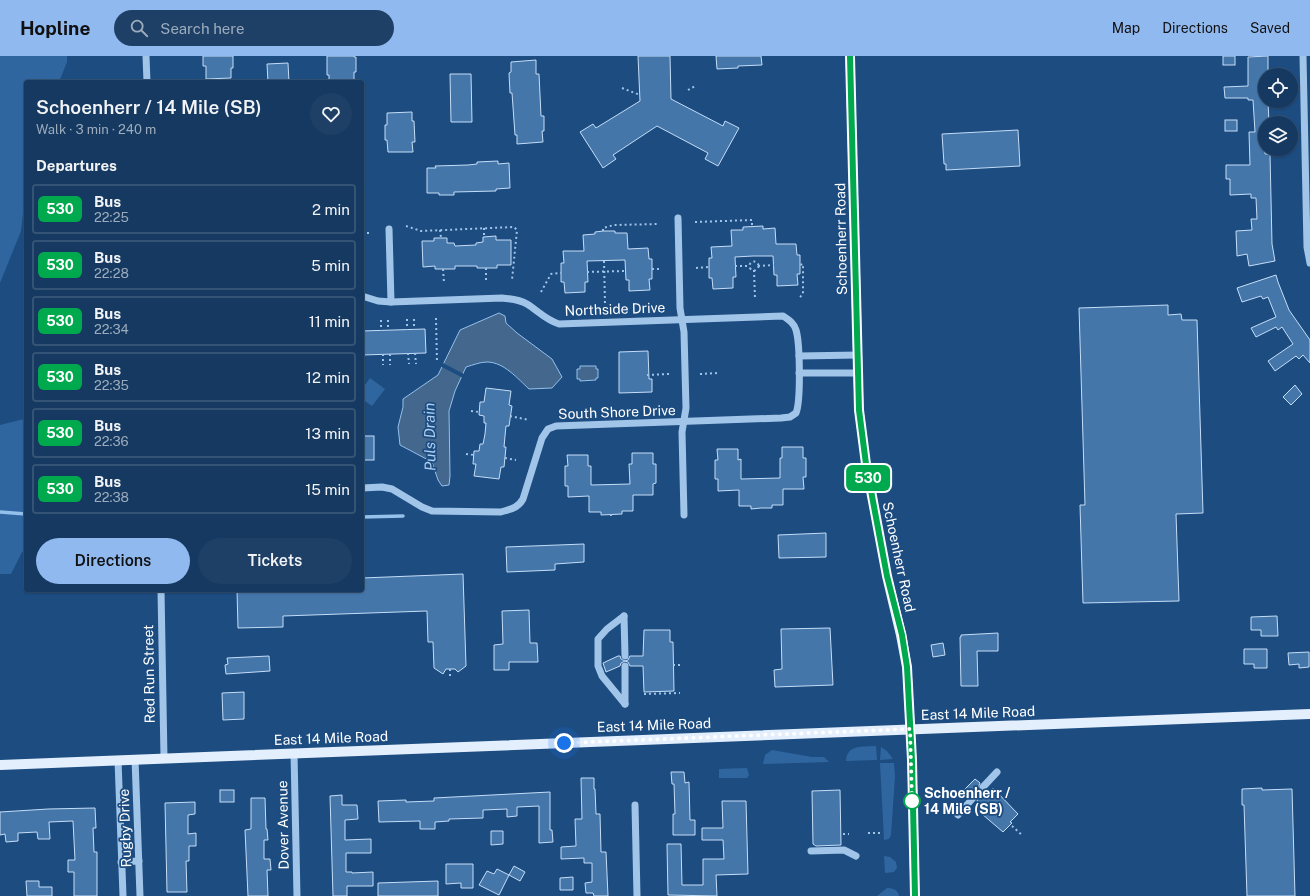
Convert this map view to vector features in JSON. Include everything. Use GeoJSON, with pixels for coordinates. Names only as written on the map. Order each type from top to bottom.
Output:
{"type":"FeatureCollection","features":[{"type":"Feature","properties":{"kind":"main road","name":"Schoenherr Road"},"geometry":{"type":"LineString","coordinates":[[850,56],[859,410],[866,464],[887,576],[907,667],[915,896]]}},
{"type":"Feature","properties":{"kind":"main road","name":"East 14 Mile Road"},"geometry":{"type":"LineString","coordinates":[[0,765],[1310,714]]}},
{"type":"Feature","properties":{"kind":"street"},"geometry":{"type":"LineString","coordinates":[[146,56],[147,80]]}},
{"type":"Feature","properties":{"kind":"street"},"geometry":{"type":"LineString","coordinates":[[1303,56],[1307,85],[1308,247],[1310,263]]}},
{"type":"Feature","properties":{"kind":"street"},"geometry":{"type":"LineString","coordinates":[[678,218],[680,308],[684,332],[686,401],[682,432],[684,515]]}},
{"type":"Feature","properties":{"kind":"street"},"geometry":{"type":"LineString","coordinates":[[389,229],[391,302]]}},
{"type":"Feature","properties":{"kind":"street","name":"Northside Drive"},"geometry":{"type":"LineString","coordinates":[[364,297],[378,301],[391,302],[511,298],[527,304],[552,322],[559,324],[783,316],[792,322],[796,330],[799,364]]}},
{"type":"Feature","properties":{"kind":"street"},"geometry":{"type":"LineString","coordinates":[[799,356],[858,355]]}},
{"type":"Feature","properties":{"kind":"street","name":"South Shore Drive"},"geometry":{"type":"LineString","coordinates":[[364,488],[382,487],[392,489],[422,507],[432,511],[501,512],[512,509],[519,505],[523,499],[542,438],[548,429],[556,426],[781,418],[790,416],[796,413],[798,409],[799,364]]}},
{"type":"Feature","properties":{"kind":"street"},"geometry":{"type":"LineString","coordinates":[[799,373],[858,373]]}},
{"type":"Feature","properties":{"kind":"street","name":"Red Run Street"},"geometry":{"type":"LineString","coordinates":[[161,592],[164,758]]}},
{"type":"Feature","properties":{"kind":"street"},"geometry":{"type":"LineString","coordinates":[[625,656],[624,616],[607,629],[598,639],[598,666],[602,676],[625,704],[625,666]]}},
{"type":"Feature","properties":{"kind":"street","name":"Dover Avenue"},"geometry":{"type":"LineString","coordinates":[[294,753],[297,896]]}},
{"type":"Feature","properties":{"kind":"street","name":"Rugby Drive"},"geometry":{"type":"LineString","coordinates":[[136,759],[140,896]]}},
{"type":"Feature","properties":{"kind":"street","name":"Rugby Drive"},"geometry":{"type":"LineString","coordinates":[[118,760],[123,896]]}},
{"type":"Feature","properties":{"kind":"street"},"geometry":{"type":"LineString","coordinates":[[983,787],[997,772]]}},
{"type":"Feature","properties":{"kind":"street"},"geometry":{"type":"LineString","coordinates":[[958,815],[973,798]]}},
{"type":"Feature","properties":{"kind":"street"},"geometry":{"type":"LineString","coordinates":[[635,805],[637,896]]}},
{"type":"Feature","properties":{"kind":"street"},"geometry":{"type":"LineString","coordinates":[[811,851],[844,850],[856,856]]}},
{"type":"Feature","properties":{"kind":"street"},"geometry":{"type":"LineString","coordinates":[[122,862],[139,861]]}},
{"type":"Feature","properties":{"kind":"path"},"geometry":{"type":"LineString","coordinates":[[688,90],[695,86]]}},
{"type":"Feature","properties":{"kind":"path"},"geometry":{"type":"LineString","coordinates":[[622,88],[640,95]]}},
{"type":"Feature","properties":{"kind":"path"},"geometry":{"type":"LineString","coordinates":[[695,222],[752,220],[752,227]]}},
{"type":"Feature","properties":{"kind":"path"},"geometry":{"type":"LineString","coordinates":[[603,231],[603,228],[614,225],[659,224]]}},
{"type":"Feature","properties":{"kind":"path"},"geometry":{"type":"LineString","coordinates":[[406,226],[421,231],[514,227],[517,230],[512,280]]}},
{"type":"Feature","properties":{"kind":"path"},"geometry":{"type":"LineString","coordinates":[[484,228],[484,237]]}},
{"type":"Feature","properties":{"kind":"path"},"geometry":{"type":"LineString","coordinates":[[440,230],[441,238]]}},
{"type":"Feature","properties":{"kind":"path"},"geometry":{"type":"LineString","coordinates":[[364,233],[370,233]]}},
{"type":"Feature","properties":{"kind":"path"},"geometry":{"type":"LineString","coordinates":[[749,266],[753,261],[753,256]]}},
{"type":"Feature","properties":{"kind":"path"},"geometry":{"type":"LineString","coordinates":[[604,261],[605,304]]}},
{"type":"Feature","properties":{"kind":"path"},"geometry":{"type":"LineString","coordinates":[[753,261],[756,262],[758,266]]}},
{"type":"Feature","properties":{"kind":"path"},"geometry":{"type":"LineString","coordinates":[[800,264],[803,264],[803,294],[800,297]]}},
{"type":"Feature","properties":{"kind":"path"},"geometry":{"type":"LineString","coordinates":[[755,299],[754,270],[757,269],[758,266],[774,265]]}},
{"type":"Feature","properties":{"kind":"path"},"geometry":{"type":"LineString","coordinates":[[735,266],[749,266],[751,270],[754,270]]}},
{"type":"Feature","properties":{"kind":"path"},"geometry":{"type":"LineString","coordinates":[[696,268],[709,267]]}},
{"type":"Feature","properties":{"kind":"path"},"geometry":{"type":"LineString","coordinates":[[486,268],[486,281]]}},
{"type":"Feature","properties":{"kind":"path"},"geometry":{"type":"LineString","coordinates":[[443,269],[444,283]]}},
{"type":"Feature","properties":{"kind":"path"},"geometry":{"type":"LineString","coordinates":[[652,269],[661,269]]}},
{"type":"Feature","properties":{"kind":"path"},"geometry":{"type":"LineString","coordinates":[[587,272],[626,271]]}},
{"type":"Feature","properties":{"kind":"path"},"geometry":{"type":"LineString","coordinates":[[541,292],[551,274],[561,273]]}},
{"type":"Feature","properties":{"kind":"path"},"geometry":{"type":"LineString","coordinates":[[436,318],[437,363]]}},
{"type":"Feature","properties":{"kind":"path"},"geometry":{"type":"LineString","coordinates":[[407,319],[407,330]]}},
{"type":"Feature","properties":{"kind":"path"},"geometry":{"type":"LineString","coordinates":[[414,319],[414,330]]}},
{"type":"Feature","properties":{"kind":"path"},"geometry":{"type":"LineString","coordinates":[[381,320],[381,331]]}},
{"type":"Feature","properties":{"kind":"path"},"geometry":{"type":"LineString","coordinates":[[388,320],[388,330]]}},
{"type":"Feature","properties":{"kind":"path"},"geometry":{"type":"LineString","coordinates":[[408,353],[409,364]]}},
{"type":"Feature","properties":{"kind":"path"},"geometry":{"type":"LineString","coordinates":[[415,353],[416,364]]}},
{"type":"Feature","properties":{"kind":"path"},"geometry":{"type":"LineString","coordinates":[[382,354],[383,365]]}},
{"type":"Feature","properties":{"kind":"path"},"geometry":{"type":"LineString","coordinates":[[390,354],[390,365]]}},
{"type":"Feature","properties":{"kind":"path"},"geometry":{"type":"LineString","coordinates":[[364,355],[364,366]]}},
{"type":"Feature","properties":{"kind":"path"},"geometry":{"type":"LineString","coordinates":[[700,374],[718,373]]}},
{"type":"Feature","properties":{"kind":"path"},"geometry":{"type":"LineString","coordinates":[[646,375],[669,374]]}},
{"type":"Feature","properties":{"kind":"path"},"geometry":{"type":"LineString","coordinates":[[471,411],[479,412]]}},
{"type":"Feature","properties":{"kind":"path"},"geometry":{"type":"LineString","coordinates":[[510,416],[529,420]]}},
{"type":"Feature","properties":{"kind":"path"},"geometry":{"type":"LineString","coordinates":[[466,454],[474,455]]}},
{"type":"Feature","properties":{"kind":"path"},"geometry":{"type":"LineString","coordinates":[[505,458],[516,460]]}},
{"type":"Feature","properties":{"kind":"path"},"geometry":{"type":"LineString","coordinates":[[364,460],[364,470]]}},
{"type":"Feature","properties":{"kind":"path"},"geometry":{"type":"LineString","coordinates":[[673,665],[680,665]]}},
{"type":"Feature","properties":{"kind":"path"},"geometry":{"type":"LineString","coordinates":[[450,669],[450,678]]}},
{"type":"Feature","properties":{"kind":"path"},"geometry":{"type":"LineString","coordinates":[[644,694],[680,693]]}},
{"type":"Feature","properties":{"kind":"path"},"geometry":{"type":"LineString","coordinates":[[1012,826],[1023,836]]}},
{"type":"Feature","properties":{"kind":"path"},"geometry":{"type":"LineString","coordinates":[[868,833],[882,833]]}},
{"type":"Feature","properties":{"kind":"path"},"geometry":{"type":"LineString","coordinates":[[843,834],[849,834]]}},
{"type":"Feature","properties":{"kind":"shaded area"},"geometry":{"type":"Polygon","coordinates":[[[0,56],[67,56],[67,62],[60,80],[24,80],[24,205],[21,231],[0,283],[0,56]]]}},
{"type":"Feature","properties":{"kind":"shaded area"},"geometry":{"type":"Polygon","coordinates":[[[370,378],[385,389],[372,406],[364,400],[364,386],[370,378]]]}},
{"type":"Feature","properties":{"kind":"shaded area"},"geometry":{"type":"Polygon","coordinates":[[[24,419],[24,551],[22,552],[11,574],[0,574],[0,425],[24,419]]]}},
{"type":"Feature","properties":{"kind":"shaded area"},"geometry":{"type":"Polygon","coordinates":[[[876,746],[877,760],[846,761],[849,752],[853,749],[876,746]]]}},
{"type":"Feature","properties":{"kind":"shaded area"},"geometry":{"type":"Polygon","coordinates":[[[881,747],[887,751],[893,759],[880,760],[881,747]]]}},
{"type":"Feature","properties":{"kind":"shaded area"},"geometry":{"type":"Polygon","coordinates":[[[772,750],[812,757],[824,757],[829,762],[763,764],[765,755],[772,750]]]}},
{"type":"Feature","properties":{"kind":"shaded area"},"geometry":{"type":"Polygon","coordinates":[[[880,763],[894,763],[895,776],[891,835],[889,839],[884,840],[880,763]]]}},
{"type":"Feature","properties":{"kind":"shaded area"},"geometry":{"type":"Polygon","coordinates":[[[747,768],[749,775],[747,778],[719,778],[719,769],[747,768]]]}},
{"type":"Feature","properties":{"kind":"shaded area"},"geometry":{"type":"Polygon","coordinates":[[[884,856],[890,857],[896,862],[897,868],[894,872],[885,873],[884,856]]]}},
{"type":"Feature","properties":{"kind":"shaded area"},"geometry":{"type":"Polygon","coordinates":[[[887,888],[891,888],[898,892],[899,896],[877,896],[887,888]]]}},
{"type":"Feature","properties":{"kind":"water"},"geometry":{"type":"Polygon","coordinates":[[[499,313],[505,316],[506,323],[517,333],[552,359],[562,377],[552,388],[529,389],[505,368],[499,365],[484,362],[466,367],[455,391],[449,411],[450,476],[449,485],[442,486],[438,480],[432,462],[400,445],[398,427],[403,407],[403,399],[438,375],[460,330],[499,313]]]}},
{"type":"Feature","properties":{"kind":"water"},"geometry":{"type":"Polygon","coordinates":[[[580,366],[596,366],[596,369],[598,369],[598,378],[596,378],[596,380],[580,381],[580,379],[577,379],[577,369],[580,369],[580,366]]]}},
{"type":"Feature","properties":{"kind":"pier"},"geometry":{"type":"Polygon","coordinates":[[[441,362],[464,374],[463,378],[440,366],[441,362]]]}},
{"type":"Feature","properties":{"kind":"building"},"geometry":{"type":"Polygon","coordinates":[[[203,56],[233,56],[231,78],[206,79],[206,66],[203,66],[203,56]]]}},
{"type":"Feature","properties":{"kind":"building"},"geometry":{"type":"Polygon","coordinates":[[[327,56],[356,57],[356,72],[354,72],[354,80],[329,80],[329,75],[327,75],[327,56]]]}},
{"type":"Feature","properties":{"kind":"building"},"geometry":{"type":"Polygon","coordinates":[[[638,56],[670,56],[671,99],[723,126],[725,121],[739,128],[718,166],[705,159],[708,153],[657,126],[613,155],[616,159],[603,168],[580,132],[593,124],[596,128],[640,101],[638,56]]]}},
{"type":"Feature","properties":{"kind":"building"},"geometry":{"type":"Polygon","coordinates":[[[716,56],[761,56],[762,65],[717,69],[716,56]]]}},
{"type":"Feature","properties":{"kind":"building"},"geometry":{"type":"Polygon","coordinates":[[[1223,56],[1235,56],[1235,65],[1223,65],[1223,56]]]}},
{"type":"Feature","properties":{"kind":"building"},"geometry":{"type":"Polygon","coordinates":[[[1268,56],[1268,68],[1258,68],[1258,108],[1268,108],[1269,116],[1258,116],[1258,156],[1270,156],[1272,244],[1275,261],[1249,266],[1247,254],[1237,256],[1236,231],[1252,230],[1251,219],[1257,219],[1256,198],[1251,198],[1251,194],[1230,195],[1230,179],[1226,179],[1226,165],[1250,165],[1249,132],[1255,132],[1253,100],[1248,100],[1248,98],[1225,98],[1224,87],[1248,86],[1248,57],[1268,56]]]}},
{"type":"Feature","properties":{"kind":"building"},"geometry":{"type":"Polygon","coordinates":[[[536,60],[536,74],[539,74],[541,116],[544,116],[544,131],[542,131],[543,142],[517,144],[512,93],[510,93],[509,73],[511,72],[511,62],[536,60]]]}},
{"type":"Feature","properties":{"kind":"building"},"geometry":{"type":"Polygon","coordinates":[[[288,63],[289,80],[268,80],[267,64],[288,63]]]}},
{"type":"Feature","properties":{"kind":"building"},"geometry":{"type":"Polygon","coordinates":[[[450,74],[471,74],[472,122],[451,122],[450,74]]]}},
{"type":"Feature","properties":{"kind":"building"},"geometry":{"type":"Polygon","coordinates":[[[412,112],[415,142],[412,142],[413,152],[388,152],[387,140],[385,140],[387,113],[412,112]]]}},
{"type":"Feature","properties":{"kind":"building"},"geometry":{"type":"Polygon","coordinates":[[[1225,120],[1237,120],[1237,131],[1225,131],[1225,120]]]}},
{"type":"Feature","properties":{"kind":"building"},"geometry":{"type":"Polygon","coordinates":[[[1018,130],[1020,166],[946,170],[946,164],[944,164],[942,134],[1018,130]]]}},
{"type":"Feature","properties":{"kind":"building"},"geometry":{"type":"Polygon","coordinates":[[[498,161],[498,164],[509,163],[510,188],[496,189],[496,191],[454,192],[454,195],[427,193],[427,168],[436,168],[435,166],[468,165],[477,164],[477,162],[498,161]]]}},
{"type":"Feature","properties":{"kind":"building"},"geometry":{"type":"Polygon","coordinates":[[[763,226],[763,229],[775,228],[776,244],[796,244],[797,255],[800,255],[800,274],[797,274],[798,285],[777,286],[777,275],[774,275],[773,256],[753,256],[735,257],[736,277],[733,277],[733,288],[713,289],[712,278],[709,278],[709,258],[712,258],[711,247],[732,246],[731,230],[743,230],[743,227],[763,226]]]}},
{"type":"Feature","properties":{"kind":"building"},"geometry":{"type":"Polygon","coordinates":[[[603,231],[627,233],[628,249],[648,248],[649,259],[652,259],[652,279],[649,279],[650,290],[629,291],[629,280],[626,280],[625,260],[587,261],[588,282],[585,282],[585,292],[565,293],[564,282],[561,282],[561,263],[564,263],[563,251],[584,251],[583,235],[595,234],[595,232],[603,231]]]}},
{"type":"Feature","properties":{"kind":"building"},"geometry":{"type":"Polygon","coordinates":[[[496,236],[496,240],[511,240],[511,265],[497,265],[497,268],[455,266],[455,269],[435,269],[435,266],[423,267],[422,241],[434,241],[434,238],[447,238],[447,243],[454,243],[455,246],[476,245],[476,243],[483,242],[483,237],[496,236]]]}},
{"type":"Feature","properties":{"kind":"building"},"geometry":{"type":"Polygon","coordinates":[[[1276,275],[1289,310],[1310,340],[1310,363],[1303,355],[1299,359],[1296,356],[1275,371],[1268,361],[1293,344],[1282,327],[1278,330],[1276,327],[1256,337],[1251,328],[1276,317],[1268,297],[1263,299],[1261,296],[1242,302],[1237,288],[1276,275]]]}},
{"type":"Feature","properties":{"kind":"building"},"geometry":{"type":"Polygon","coordinates":[[[1168,305],[1168,315],[1181,314],[1182,320],[1197,320],[1203,513],[1176,514],[1179,601],[1083,603],[1080,505],[1085,505],[1079,308],[1168,305]]]}},
{"type":"Feature","properties":{"kind":"building"},"geometry":{"type":"Polygon","coordinates":[[[425,329],[426,353],[364,355],[364,331],[425,329]]]}},
{"type":"Feature","properties":{"kind":"building"},"geometry":{"type":"Polygon","coordinates":[[[648,351],[649,379],[652,379],[652,392],[619,393],[619,352],[648,351]]]}},
{"type":"Feature","properties":{"kind":"building"},"geometry":{"type":"Polygon","coordinates":[[[1295,385],[1302,394],[1291,405],[1283,397],[1295,385]]]}},
{"type":"Feature","properties":{"kind":"building"},"geometry":{"type":"Polygon","coordinates":[[[486,388],[511,391],[509,405],[512,406],[509,426],[506,426],[504,467],[501,467],[499,479],[474,476],[476,464],[473,464],[474,451],[479,451],[480,444],[483,444],[485,434],[486,423],[484,423],[484,416],[479,415],[480,402],[484,402],[486,388]]]}},
{"type":"Feature","properties":{"kind":"building"},"geometry":{"type":"Polygon","coordinates":[[[364,436],[374,436],[374,460],[364,460],[364,436]]]}},
{"type":"Feature","properties":{"kind":"building"},"geometry":{"type":"Polygon","coordinates":[[[782,447],[803,447],[803,458],[806,458],[806,477],[803,477],[804,489],[783,489],[783,505],[772,505],[772,508],[751,509],[751,506],[739,506],[739,490],[718,491],[718,479],[715,479],[715,460],[718,460],[717,449],[738,449],[738,460],[741,459],[741,479],[780,478],[780,458],[782,458],[782,447]]]}},
{"type":"Feature","properties":{"kind":"building"},"geometry":{"type":"Polygon","coordinates":[[[632,453],[653,453],[653,464],[656,464],[656,483],[653,484],[653,495],[633,495],[633,511],[622,511],[622,514],[601,515],[601,512],[589,512],[589,496],[568,497],[568,486],[565,486],[565,466],[568,466],[567,455],[588,455],[588,466],[591,466],[591,485],[630,484],[629,464],[632,464],[632,453]]]}},
{"type":"Feature","properties":{"kind":"building"},"geometry":{"type":"Polygon","coordinates":[[[826,533],[826,557],[779,558],[778,535],[826,533]]]}},
{"type":"Feature","properties":{"kind":"building"},"geometry":{"type":"Polygon","coordinates":[[[584,544],[584,562],[555,564],[555,570],[507,572],[506,547],[584,544]]]}},
{"type":"Feature","properties":{"kind":"building"},"geometry":{"type":"Polygon","coordinates":[[[463,574],[466,666],[458,672],[455,669],[446,669],[443,674],[434,668],[433,642],[428,642],[427,611],[283,616],[283,627],[238,628],[237,592],[364,592],[364,578],[463,574]]]}},
{"type":"Feature","properties":{"kind":"building"},"geometry":{"type":"Polygon","coordinates":[[[529,610],[530,643],[537,643],[538,662],[509,662],[509,670],[494,670],[494,645],[503,644],[502,611],[529,610]]]}},
{"type":"Feature","properties":{"kind":"building"},"geometry":{"type":"Polygon","coordinates":[[[1277,616],[1278,636],[1261,636],[1261,630],[1251,630],[1251,617],[1277,616]]]}},
{"type":"Feature","properties":{"kind":"building"},"geometry":{"type":"Polygon","coordinates":[[[830,628],[833,685],[775,687],[774,670],[782,669],[781,629],[830,628]]]}},
{"type":"Feature","properties":{"kind":"building"},"geometry":{"type":"Polygon","coordinates":[[[644,630],[670,630],[670,642],[673,642],[674,691],[644,692],[643,666],[630,666],[628,662],[625,661],[628,660],[630,656],[643,656],[644,630]]]}},
{"type":"Feature","properties":{"kind":"building"},"geometry":{"type":"Polygon","coordinates":[[[998,633],[998,651],[977,651],[978,686],[961,686],[961,635],[998,633]]]}},
{"type":"Feature","properties":{"kind":"building"},"geometry":{"type":"Polygon","coordinates":[[[943,643],[945,655],[933,657],[931,645],[943,643]]]}},
{"type":"Feature","properties":{"kind":"building"},"geometry":{"type":"Polygon","coordinates":[[[1244,649],[1267,649],[1267,668],[1254,668],[1254,664],[1244,664],[1244,649]]]}},
{"type":"Feature","properties":{"kind":"building"},"geometry":{"type":"Polygon","coordinates":[[[1309,652],[1309,667],[1299,668],[1299,664],[1289,665],[1288,653],[1309,652]]]}},
{"type":"Feature","properties":{"kind":"building"},"geometry":{"type":"Polygon","coordinates":[[[269,656],[270,671],[226,674],[225,665],[228,664],[227,658],[269,656]]]}},
{"type":"Feature","properties":{"kind":"building"},"geometry":{"type":"Polygon","coordinates":[[[618,656],[625,661],[621,663],[620,666],[606,672],[603,663],[618,656]]]}},
{"type":"Feature","properties":{"kind":"building"},"geometry":{"type":"Polygon","coordinates":[[[244,692],[244,719],[223,720],[222,693],[244,692]]]}},
{"type":"Feature","properties":{"kind":"building"},"geometry":{"type":"Polygon","coordinates":[[[671,772],[684,772],[685,783],[689,782],[690,820],[695,820],[695,835],[673,835],[673,814],[675,814],[674,784],[672,784],[671,772]]]}},
{"type":"Feature","properties":{"kind":"building"},"geometry":{"type":"Polygon","coordinates":[[[581,778],[594,778],[596,814],[600,814],[601,852],[606,852],[608,896],[594,896],[593,893],[586,893],[585,883],[592,882],[592,863],[584,863],[584,858],[561,859],[561,847],[576,846],[575,819],[582,819],[581,778]]]}},
{"type":"Feature","properties":{"kind":"building"},"geometry":{"type":"Polygon","coordinates":[[[975,779],[980,783],[978,788],[980,791],[984,792],[987,790],[989,792],[993,788],[1018,814],[1003,832],[975,808],[979,804],[977,801],[977,795],[974,793],[969,795],[964,790],[975,779]]]}},
{"type":"Feature","properties":{"kind":"building"},"geometry":{"type":"Polygon","coordinates":[[[1262,788],[1262,790],[1292,789],[1295,896],[1247,896],[1244,805],[1242,805],[1242,789],[1262,788]]]}},
{"type":"Feature","properties":{"kind":"building"},"geometry":{"type":"Polygon","coordinates":[[[220,790],[234,790],[234,802],[220,802],[220,790]]]}},
{"type":"Feature","properties":{"kind":"building"},"geometry":{"type":"Polygon","coordinates":[[[840,790],[841,845],[816,846],[813,844],[812,791],[840,790]]]}},
{"type":"Feature","properties":{"kind":"building"},"geometry":{"type":"Polygon","coordinates":[[[550,792],[550,830],[552,830],[553,842],[539,843],[539,806],[517,807],[517,816],[507,817],[507,809],[483,810],[483,818],[449,819],[449,821],[435,822],[435,829],[420,829],[420,821],[379,822],[378,801],[434,801],[434,798],[550,792]]]}},
{"type":"Feature","properties":{"kind":"building"},"geometry":{"type":"Polygon","coordinates":[[[342,795],[342,805],[357,805],[358,819],[345,820],[345,840],[371,839],[371,853],[346,853],[346,872],[373,872],[373,886],[347,886],[347,896],[333,896],[330,796],[342,795]]]}},
{"type":"Feature","properties":{"kind":"building"},"geometry":{"type":"Polygon","coordinates":[[[251,798],[265,798],[266,829],[268,840],[264,840],[264,859],[270,859],[271,870],[267,870],[268,896],[248,896],[245,830],[251,829],[251,798]]]}},
{"type":"Feature","properties":{"kind":"building"},"geometry":{"type":"Polygon","coordinates":[[[722,801],[746,801],[748,874],[716,875],[717,896],[668,895],[667,844],[681,844],[682,885],[703,885],[703,859],[724,859],[723,840],[702,840],[702,828],[723,828],[722,801]]]}},
{"type":"Feature","properties":{"kind":"building"},"geometry":{"type":"Polygon","coordinates":[[[195,802],[195,814],[188,815],[188,834],[196,833],[196,846],[189,846],[189,861],[186,861],[187,892],[167,892],[165,803],[195,802]]]}},
{"type":"Feature","properties":{"kind":"building"},"geometry":{"type":"Polygon","coordinates":[[[95,808],[96,828],[93,828],[94,852],[97,852],[97,896],[74,896],[74,872],[68,872],[68,860],[75,860],[73,821],[49,822],[50,839],[38,839],[37,832],[18,833],[18,841],[6,842],[5,834],[0,835],[0,812],[95,808]]]}},
{"type":"Feature","properties":{"kind":"building"},"geometry":{"type":"Polygon","coordinates":[[[491,831],[503,831],[503,844],[491,845],[491,831]]]}},
{"type":"Feature","properties":{"kind":"building"},"geometry":{"type":"Polygon","coordinates":[[[446,864],[473,864],[473,888],[461,888],[461,883],[446,884],[446,864]]]}},
{"type":"Feature","properties":{"kind":"building"},"geometry":{"type":"Polygon","coordinates":[[[514,866],[525,872],[520,881],[509,875],[514,866]]]}},
{"type":"Feature","properties":{"kind":"building"},"geometry":{"type":"Polygon","coordinates":[[[497,869],[509,875],[499,895],[479,885],[487,871],[494,874],[497,869]]]}},
{"type":"Feature","properties":{"kind":"building"},"geometry":{"type":"Polygon","coordinates":[[[573,877],[573,890],[560,890],[560,878],[573,877]]]}},
{"type":"Feature","properties":{"kind":"building"},"geometry":{"type":"Polygon","coordinates":[[[26,881],[39,881],[39,887],[52,887],[52,896],[27,896],[26,881]]]}},
{"type":"Feature","properties":{"kind":"building"},"geometry":{"type":"Polygon","coordinates":[[[438,881],[438,896],[378,896],[378,883],[438,881]]]}},
{"type":"Feature","properties":{"kind":"waterway","name":"Puls Drain"},"geometry":{"type":"LineString","coordinates":[[0,512],[24,514]]}},
{"type":"Feature","properties":{"kind":"waterway","name":"Puls Drain"},"geometry":{"type":"LineString","coordinates":[[364,517],[403,516]]}},
{"type":"Feature","properties":{"kind":"tunnel"},"geometry":{"type":"LineString","coordinates":[[973,798],[983,787]]}},
{"type":"Feature","properties":{"kind":"bus line","name":"530"},"geometry":{"type":"LineString","coordinates":[[850,56],[859,410],[866,464],[887,576],[902,635],[907,667],[912,760],[915,896]]}},
{"type":"Feature","properties":{"kind":"place","name":"Schoenherr / 14 Mile (SB)"},"geometry":{"type":"Point","coordinates":[912,801]}},
{"type":"Feature","properties":{"kind":"route"},"geometry":{"type":"LineString","coordinates":[[564,743],[910,729],[912,801]]}}]}
